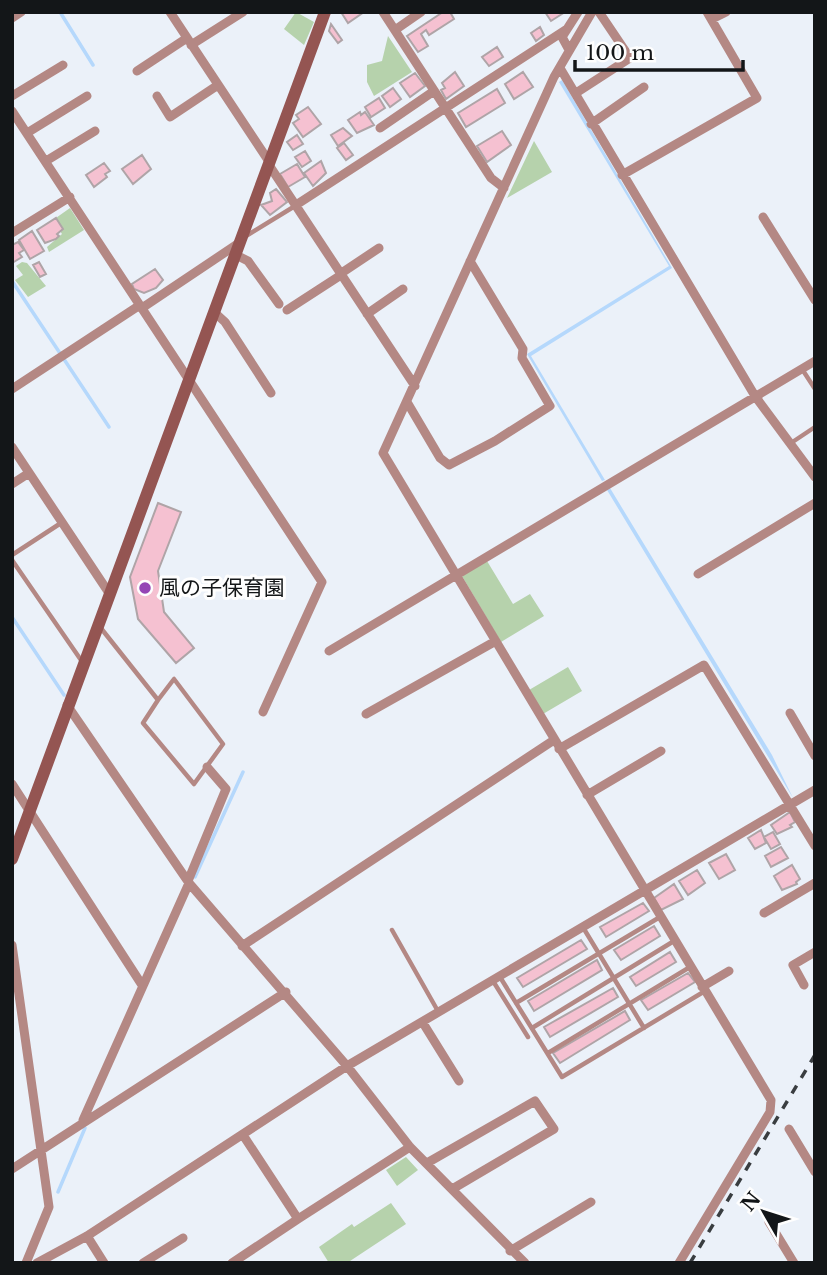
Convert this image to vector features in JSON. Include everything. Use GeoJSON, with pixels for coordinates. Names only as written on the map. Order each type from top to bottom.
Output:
{"type":"FeatureCollection","features":[{"type":"Feature","properties":{"kind":"street"},"geometry":{"type":"LineString","coordinates":[[12,18],[21,12]]}},
{"type":"Feature","properties":{"kind":"street"},"geometry":{"type":"LineString","coordinates":[[170,12],[415,386]]}},
{"type":"Feature","properties":{"kind":"street"},"geometry":{"type":"LineString","coordinates":[[137,71],[243,12]]}},
{"type":"Feature","properties":{"kind":"street"},"geometry":{"type":"LineString","coordinates":[[12,859],[325,12]]}},
{"type":"Feature","properties":{"kind":"street"},"geometry":{"type":"LineString","coordinates":[[383,12],[491,178],[504,188]]}},
{"type":"Feature","properties":{"kind":"street"},"geometry":{"type":"LineString","coordinates":[[395,30],[421,12]]}},
{"type":"Feature","properties":{"kind":"street"},"geometry":{"type":"LineString","coordinates":[[568,48],[562,40],[578,12]]}},
{"type":"Feature","properties":{"kind":"street"},"geometry":{"type":"LineString","coordinates":[[592,12],[568,48],[383,453],[772,1106],[679,1263]]}},
{"type":"Feature","properties":{"kind":"street"},"geometry":{"type":"LineString","coordinates":[[576,93],[630,58],[599,12]]}},
{"type":"Feature","properties":{"kind":"street"},"geometry":{"type":"LineString","coordinates":[[622,175],[757,98],[709,16],[726,12]]}},
{"type":"Feature","properties":{"kind":"street"},"geometry":{"type":"LineString","coordinates":[[296,205],[567,29]]}},
{"type":"Feature","properties":{"kind":"street"},"geometry":{"type":"LineString","coordinates":[[12,96],[63,65]]}},
{"type":"Feature","properties":{"kind":"street"},"geometry":{"type":"LineString","coordinates":[[560,68],[755,396],[815,477]]}},
{"type":"Feature","properties":{"kind":"street"},"geometry":{"type":"LineString","coordinates":[[157,96],[170,117],[218,85]]}},
{"type":"Feature","properties":{"kind":"street"},"geometry":{"type":"LineString","coordinates":[[591,124],[644,87]]}},
{"type":"Feature","properties":{"kind":"street"},"geometry":{"type":"LineString","coordinates":[[380,128],[435,92]]}},
{"type":"Feature","properties":{"kind":"street"},"geometry":{"type":"LineString","coordinates":[[26,133],[87,96]]}},
{"type":"Feature","properties":{"kind":"street"},"geometry":{"type":"LineString","coordinates":[[12,111],[322,582],[263,712]]}},
{"type":"Feature","properties":{"kind":"street"},"geometry":{"type":"LineString","coordinates":[[46,161],[95,131]]}},
{"type":"Feature","properties":{"kind":"street"},"geometry":{"type":"LineString","coordinates":[[12,233],[70,197]]}},
{"type":"Feature","properties":{"kind":"street"},"geometry":{"type":"LineString","coordinates":[[764,217],[815,300]]}},
{"type":"Feature","properties":{"kind":"street"},"geometry":{"type":"LineString","coordinates":[[12,389],[241,240]]}},
{"type":"Feature","properties":{"kind":"street"},"geometry":{"type":"LineString","coordinates":[[236,255],[248,261],[283,307],[341,274],[379,248]]}},
{"type":"Feature","properties":{"kind":"street"},"geometry":{"type":"LineString","coordinates":[[407,402],[440,458],[449,465],[495,442],[550,406],[522,358],[523,349],[470,261]]}},
{"type":"Feature","properties":{"kind":"street"},"geometry":{"type":"LineString","coordinates":[[367,314],[404,289]]}},
{"type":"Feature","properties":{"kind":"street"},"geometry":{"type":"LineString","coordinates":[[214,312],[225,322],[271,393]]}},
{"type":"Feature","properties":{"kind":"street"},"geometry":{"type":"LineString","coordinates":[[329,651],[815,361]]}},
{"type":"Feature","properties":{"kind":"street"},"geometry":{"type":"LineString","coordinates":[[12,447],[109,593]]}},
{"type":"Feature","properties":{"kind":"street"},"geometry":{"type":"LineString","coordinates":[[12,484],[29,473]]}},
{"type":"Feature","properties":{"kind":"street"},"geometry":{"type":"LineString","coordinates":[[698,574],[815,503]]}},
{"type":"Feature","properties":{"kind":"street"},"geometry":{"type":"LineString","coordinates":[[366,714],[494,642]]}},
{"type":"Feature","properties":{"kind":"street"},"geometry":{"type":"LineString","coordinates":[[559,749],[704,665],[815,846]]}},
{"type":"Feature","properties":{"kind":"street"},"geometry":{"type":"LineString","coordinates":[[67,705],[188,882],[242,946],[286,992],[410,1147],[454,1188],[510,1251],[525,1263]]}},
{"type":"Feature","properties":{"kind":"street"},"geometry":{"type":"LineString","coordinates":[[790,713],[815,756]]}},
{"type":"Feature","properties":{"kind":"street"},"geometry":{"type":"LineString","coordinates":[[242,946],[554,740]]}},
{"type":"Feature","properties":{"kind":"street"},"geometry":{"type":"LineString","coordinates":[[587,795],[661,751]]}},
{"type":"Feature","properties":{"kind":"street"},"geometry":{"type":"LineString","coordinates":[[83,1122],[226,789],[206,767]]}},
{"type":"Feature","properties":{"kind":"street"},"geometry":{"type":"LineString","coordinates":[[12,784],[142,985]]}},
{"type":"Feature","properties":{"kind":"street"},"geometry":{"type":"LineString","coordinates":[[37,1263],[87,1236],[347,1066],[815,790]]}},
{"type":"Feature","properties":{"kind":"street"},"geometry":{"type":"LineString","coordinates":[[764,913],[815,883]]}},
{"type":"Feature","properties":{"kind":"street"},"geometry":{"type":"LineString","coordinates":[[12,945],[49,1207],[26,1263]]}},
{"type":"Feature","properties":{"kind":"street"},"geometry":{"type":"LineString","coordinates":[[804,985],[793,965],[815,952]]}},
{"type":"Feature","properties":{"kind":"street"},"geometry":{"type":"LineString","coordinates":[[704,989],[729,971]]}},
{"type":"Feature","properties":{"kind":"street"},"geometry":{"type":"LineString","coordinates":[[12,1169],[286,992]]}},
{"type":"Feature","properties":{"kind":"street"},"geometry":{"type":"LineString","coordinates":[[424,1023],[459,1081]]}},
{"type":"Feature","properties":{"kind":"street"},"geometry":{"type":"LineString","coordinates":[[427,1163],[535,1101],[554,1129],[454,1188]]}},
{"type":"Feature","properties":{"kind":"street"},"geometry":{"type":"LineString","coordinates":[[789,1129],[815,1172]]}},
{"type":"Feature","properties":{"kind":"street"},"geometry":{"type":"LineString","coordinates":[[243,1135],[298,1219]]}},
{"type":"Feature","properties":{"kind":"street"},"geometry":{"type":"LineString","coordinates":[[232,1263],[410,1147]]}},
{"type":"Feature","properties":{"kind":"street"},"geometry":{"type":"LineString","coordinates":[[510,1251],[591,1202]]}},
{"type":"Feature","properties":{"kind":"street"},"geometry":{"type":"LineString","coordinates":[[769,1222],[794,1263]]}},
{"type":"Feature","properties":{"kind":"street"},"geometry":{"type":"LineString","coordinates":[[87,1236],[104,1263]]}},
{"type":"Feature","properties":{"kind":"street"},"geometry":{"type":"LineString","coordinates":[[143,1263],[183,1238]]}},
{"type":"Feature","properties":{"kind":"lane"},"geometry":{"type":"LineString","coordinates":[[241,240],[296,205]]}},
{"type":"Feature","properties":{"kind":"lane"},"geometry":{"type":"LineString","coordinates":[[802,369],[815,389]]}},
{"type":"Feature","properties":{"kind":"lane"},"geometry":{"type":"LineString","coordinates":[[790,444],[815,427]]}},
{"type":"Feature","properties":{"kind":"lane"},"geometry":{"type":"LineString","coordinates":[[62,522],[12,557],[83,663]]}},
{"type":"Feature","properties":{"kind":"lane"},"geometry":{"type":"LineString","coordinates":[[97,624],[158,700]]}},
{"type":"Feature","properties":{"kind":"lane"},"geometry":{"type":"LineString","coordinates":[[174,679],[223,744],[194,784],[143,723],[158,700],[174,679]]}},
{"type":"Feature","properties":{"kind":"lane"},"geometry":{"type":"LineString","coordinates":[[516,1003],[660,917]]}},
{"type":"Feature","properties":{"kind":"lane"},"geometry":{"type":"LineString","coordinates":[[583,929],[644,1028]]}},
{"type":"Feature","properties":{"kind":"lane"},"geometry":{"type":"LineString","coordinates":[[392,930],[439,1014]]}},
{"type":"Feature","properties":{"kind":"lane"},"geometry":{"type":"LineString","coordinates":[[532,1028],[674,941]]}},
{"type":"Feature","properties":{"kind":"lane"},"geometry":{"type":"LineString","coordinates":[[548,1053],[690,967]]}},
{"type":"Feature","properties":{"kind":"lane"},"geometry":{"type":"LineString","coordinates":[[496,979],[516,1003],[562,1077],[704,989]]}},
{"type":"Feature","properties":{"kind":"lane"},"geometry":{"type":"LineString","coordinates":[[496,979],[528,1038]]}},
{"type":"Feature","properties":{"kind":"green space"},"geometry":{"type":"Polygon","coordinates":[[[296,12],[314,22],[304,45],[284,29],[296,12]]]}},
{"type":"Feature","properties":{"kind":"green space"},"geometry":{"type":"Polygon","coordinates":[[[388,36],[412,72],[374,96],[367,82],[367,65],[382,61],[388,36]]]}},
{"type":"Feature","properties":{"kind":"green space"},"geometry":{"type":"Polygon","coordinates":[[[534,141],[552,172],[507,198],[534,141]]]}},
{"type":"Feature","properties":{"kind":"green space"},"geometry":{"type":"Polygon","coordinates":[[[70,208],[84,230],[49,252],[47,247],[62,234],[53,220],[70,208]]]}},
{"type":"Feature","properties":{"kind":"green space"},"geometry":{"type":"Polygon","coordinates":[[[22,262],[27,263],[46,286],[28,297],[15,280],[23,275],[16,266],[22,262]]]}},
{"type":"Feature","properties":{"kind":"green space"},"geometry":{"type":"Polygon","coordinates":[[[487,561],[513,604],[530,594],[544,616],[501,642],[462,576],[487,561]]]}},
{"type":"Feature","properties":{"kind":"green space"},"geometry":{"type":"Polygon","coordinates":[[[568,667],[582,691],[543,714],[529,690],[568,667]]]}},
{"type":"Feature","properties":{"kind":"green space"},"geometry":{"type":"Polygon","coordinates":[[[406,1157],[418,1170],[397,1186],[386,1170],[406,1157]]]}},
{"type":"Feature","properties":{"kind":"green space"},"geometry":{"type":"Polygon","coordinates":[[[391,1203],[406,1224],[347,1263],[329,1263],[319,1247],[352,1224],[354,1227],[391,1203]]]}},
{"type":"Feature","properties":{"kind":"water"},"geometry":{"type":"Polygon","coordinates":[[[562,80],[672,268],[531,356],[605,480],[602,481],[527,354],[669,266],[559,82],[562,80]]]}},
{"type":"Feature","properties":{"kind":"water"},"geometry":{"type":"Polygon","coordinates":[[[610,488],[772,755],[793,798],[607,490],[610,488]]]}},
{"type":"Feature","properties":{"kind":"building"},"geometry":{"type":"Polygon","coordinates":[[[341,12],[364,12],[348,23],[341,12]]]}},
{"type":"Feature","properties":{"kind":"building"},"geometry":{"type":"Polygon","coordinates":[[[443,12],[450,12],[454,19],[429,35],[426,30],[421,34],[428,46],[418,52],[407,36],[443,12]]]}},
{"type":"Feature","properties":{"kind":"building"},"geometry":{"type":"Polygon","coordinates":[[[545,12],[565,12],[551,21],[545,12]]]}},
{"type":"Feature","properties":{"kind":"building"},"geometry":{"type":"Polygon","coordinates":[[[331,24],[342,40],[338,43],[329,31],[331,24]]]}},
{"type":"Feature","properties":{"kind":"building"},"geometry":{"type":"Polygon","coordinates":[[[540,27],[544,35],[536,41],[531,33],[540,27]]]}},
{"type":"Feature","properties":{"kind":"building"},"geometry":{"type":"Polygon","coordinates":[[[497,47],[503,57],[489,66],[482,57],[497,47]]]}},
{"type":"Feature","properties":{"kind":"building"},"geometry":{"type":"Polygon","coordinates":[[[455,72],[464,86],[446,99],[441,90],[445,88],[442,83],[455,72]]]}},
{"type":"Feature","properties":{"kind":"building"},"geometry":{"type":"Polygon","coordinates":[[[523,72],[533,87],[514,99],[505,84],[523,72]]]}},
{"type":"Feature","properties":{"kind":"building"},"geometry":{"type":"Polygon","coordinates":[[[415,73],[425,86],[410,97],[400,83],[415,73]]]}},
{"type":"Feature","properties":{"kind":"building"},"geometry":{"type":"Polygon","coordinates":[[[393,88],[401,99],[390,107],[382,96],[393,88]]]}},
{"type":"Feature","properties":{"kind":"building"},"geometry":{"type":"Polygon","coordinates":[[[497,89],[505,103],[466,127],[458,113],[497,89]]]}},
{"type":"Feature","properties":{"kind":"building"},"geometry":{"type":"Polygon","coordinates":[[[379,98],[385,108],[371,117],[365,107],[379,98]]]}},
{"type":"Feature","properties":{"kind":"building"},"geometry":{"type":"Polygon","coordinates":[[[308,107],[321,124],[303,137],[293,123],[299,119],[296,115],[308,107]]]}},
{"type":"Feature","properties":{"kind":"building"},"geometry":{"type":"Polygon","coordinates":[[[360,112],[361,115],[365,112],[374,125],[357,133],[348,120],[360,112]]]}},
{"type":"Feature","properties":{"kind":"building"},"geometry":{"type":"Polygon","coordinates":[[[343,128],[352,136],[338,146],[331,135],[343,128]]]}},
{"type":"Feature","properties":{"kind":"building"},"geometry":{"type":"Polygon","coordinates":[[[502,131],[511,145],[487,162],[477,146],[502,131]]]}},
{"type":"Feature","properties":{"kind":"building"},"geometry":{"type":"Polygon","coordinates":[[[297,135],[303,144],[293,150],[287,142],[297,135]]]}},
{"type":"Feature","properties":{"kind":"building"},"geometry":{"type":"Polygon","coordinates":[[[344,143],[353,155],[346,160],[337,148],[344,143]]]}},
{"type":"Feature","properties":{"kind":"building"},"geometry":{"type":"Polygon","coordinates":[[[305,151],[311,161],[302,167],[295,157],[305,151]]]}},
{"type":"Feature","properties":{"kind":"building"},"geometry":{"type":"Polygon","coordinates":[[[142,155],[151,169],[133,184],[122,169],[142,155]]]}},
{"type":"Feature","properties":{"kind":"building"},"geometry":{"type":"Polygon","coordinates":[[[321,161],[326,173],[313,186],[304,173],[321,161]]]}},
{"type":"Feature","properties":{"kind":"building"},"geometry":{"type":"Polygon","coordinates":[[[104,163],[110,171],[105,174],[107,177],[94,187],[86,175],[104,163]]]}},
{"type":"Feature","properties":{"kind":"building"},"geometry":{"type":"Polygon","coordinates":[[[297,164],[305,177],[288,187],[280,174],[297,164]]]}},
{"type":"Feature","properties":{"kind":"building"},"geometry":{"type":"Polygon","coordinates":[[[276,189],[287,202],[270,215],[261,205],[272,201],[270,193],[276,189]]]}},
{"type":"Feature","properties":{"kind":"building"},"geometry":{"type":"Polygon","coordinates":[[[56,218],[63,229],[56,239],[45,243],[37,230],[56,218]]]}},
{"type":"Feature","properties":{"kind":"building"},"geometry":{"type":"Polygon","coordinates":[[[32,231],[44,251],[30,259],[19,240],[32,231]]]}},
{"type":"Feature","properties":{"kind":"building"},"geometry":{"type":"Polygon","coordinates":[[[18,242],[24,250],[19,253],[22,257],[12,263],[12,245],[18,242]]]}},
{"type":"Feature","properties":{"kind":"building"},"geometry":{"type":"Polygon","coordinates":[[[39,262],[46,274],[40,277],[33,265],[39,262]]]}},
{"type":"Feature","properties":{"kind":"building"},"geometry":{"type":"Polygon","coordinates":[[[155,269],[163,280],[156,288],[144,293],[134,289],[132,284],[155,269]]]}},
{"type":"Feature","properties":{"kind":"building"},"geometry":{"type":"Polygon","coordinates":[[[158,503],[181,512],[158,571],[164,612],[194,648],[176,663],[138,619],[130,577],[158,503]]]}},
{"type":"Feature","properties":{"kind":"building"},"geometry":{"type":"Polygon","coordinates":[[[790,812],[795,822],[790,825],[792,827],[777,834],[771,825],[790,812]]]}},
{"type":"Feature","properties":{"kind":"building"},"geometry":{"type":"Polygon","coordinates":[[[761,830],[766,843],[755,849],[748,838],[761,830]]]}},
{"type":"Feature","properties":{"kind":"building"},"geometry":{"type":"Polygon","coordinates":[[[773,832],[780,844],[771,849],[764,837],[773,832]]]}},
{"type":"Feature","properties":{"kind":"building"},"geometry":{"type":"Polygon","coordinates":[[[781,847],[788,858],[771,867],[765,856],[781,847]]]}},
{"type":"Feature","properties":{"kind":"building"},"geometry":{"type":"Polygon","coordinates":[[[726,854],[735,870],[719,879],[709,863],[726,854]]]}},
{"type":"Feature","properties":{"kind":"building"},"geometry":{"type":"Polygon","coordinates":[[[792,865],[800,879],[797,884],[782,890],[774,876],[792,865]]]}},
{"type":"Feature","properties":{"kind":"building"},"geometry":{"type":"Polygon","coordinates":[[[697,870],[705,883],[688,895],[679,881],[697,870]]]}},
{"type":"Feature","properties":{"kind":"building"},"geometry":{"type":"Polygon","coordinates":[[[674,884],[683,899],[661,910],[654,898],[674,884]]]}},
{"type":"Feature","properties":{"kind":"building"},"geometry":{"type":"Polygon","coordinates":[[[643,903],[649,911],[606,937],[600,927],[643,903]]]}},
{"type":"Feature","properties":{"kind":"building"},"geometry":{"type":"Polygon","coordinates":[[[654,926],[660,936],[621,960],[614,950],[654,926]]]}},
{"type":"Feature","properties":{"kind":"building"},"geometry":{"type":"Polygon","coordinates":[[[581,940],[587,949],[523,987],[517,978],[581,940]]]}},
{"type":"Feature","properties":{"kind":"building"},"geometry":{"type":"Polygon","coordinates":[[[670,952],[676,962],[636,986],[630,977],[670,952]]]}},
{"type":"Feature","properties":{"kind":"building"},"geometry":{"type":"Polygon","coordinates":[[[597,960],[602,970],[534,1011],[528,1001],[597,960]]]}},
{"type":"Feature","properties":{"kind":"building"},"geometry":{"type":"Polygon","coordinates":[[[688,973],[695,982],[648,1010],[641,1000],[688,973]]]}},
{"type":"Feature","properties":{"kind":"building"},"geometry":{"type":"Polygon","coordinates":[[[613,988],[618,997],[550,1037],[544,1027],[613,988]]]}},
{"type":"Feature","properties":{"kind":"building"},"geometry":{"type":"Polygon","coordinates":[[[625,1011],[630,1020],[560,1063],[553,1053],[625,1011]]]}},
{"type":"Feature","properties":{"kind":"waterway"},"geometry":{"type":"LineString","coordinates":[[60,12],[93,65]]}},
{"type":"Feature","properties":{"kind":"waterway"},"geometry":{"type":"LineString","coordinates":[[12,281],[109,427]]}},
{"type":"Feature","properties":{"kind":"waterway"},"geometry":{"type":"LineString","coordinates":[[12,617],[64,695]]}},
{"type":"Feature","properties":{"kind":"waterway"},"geometry":{"type":"LineString","coordinates":[[195,877],[243,772]]}},
{"type":"Feature","properties":{"kind":"waterway"},"geometry":{"type":"LineString","coordinates":[[58,1192],[85,1128]]}},
{"type":"Feature","properties":{"kind":"railway"},"geometry":{"type":"LineString","coordinates":[[690,1263],[815,1055]]}},
{"type":"Feature","properties":{"kind":"place","name":"風の子保育園"},"geometry":{"type":"Point","coordinates":[145,588]}}]}
